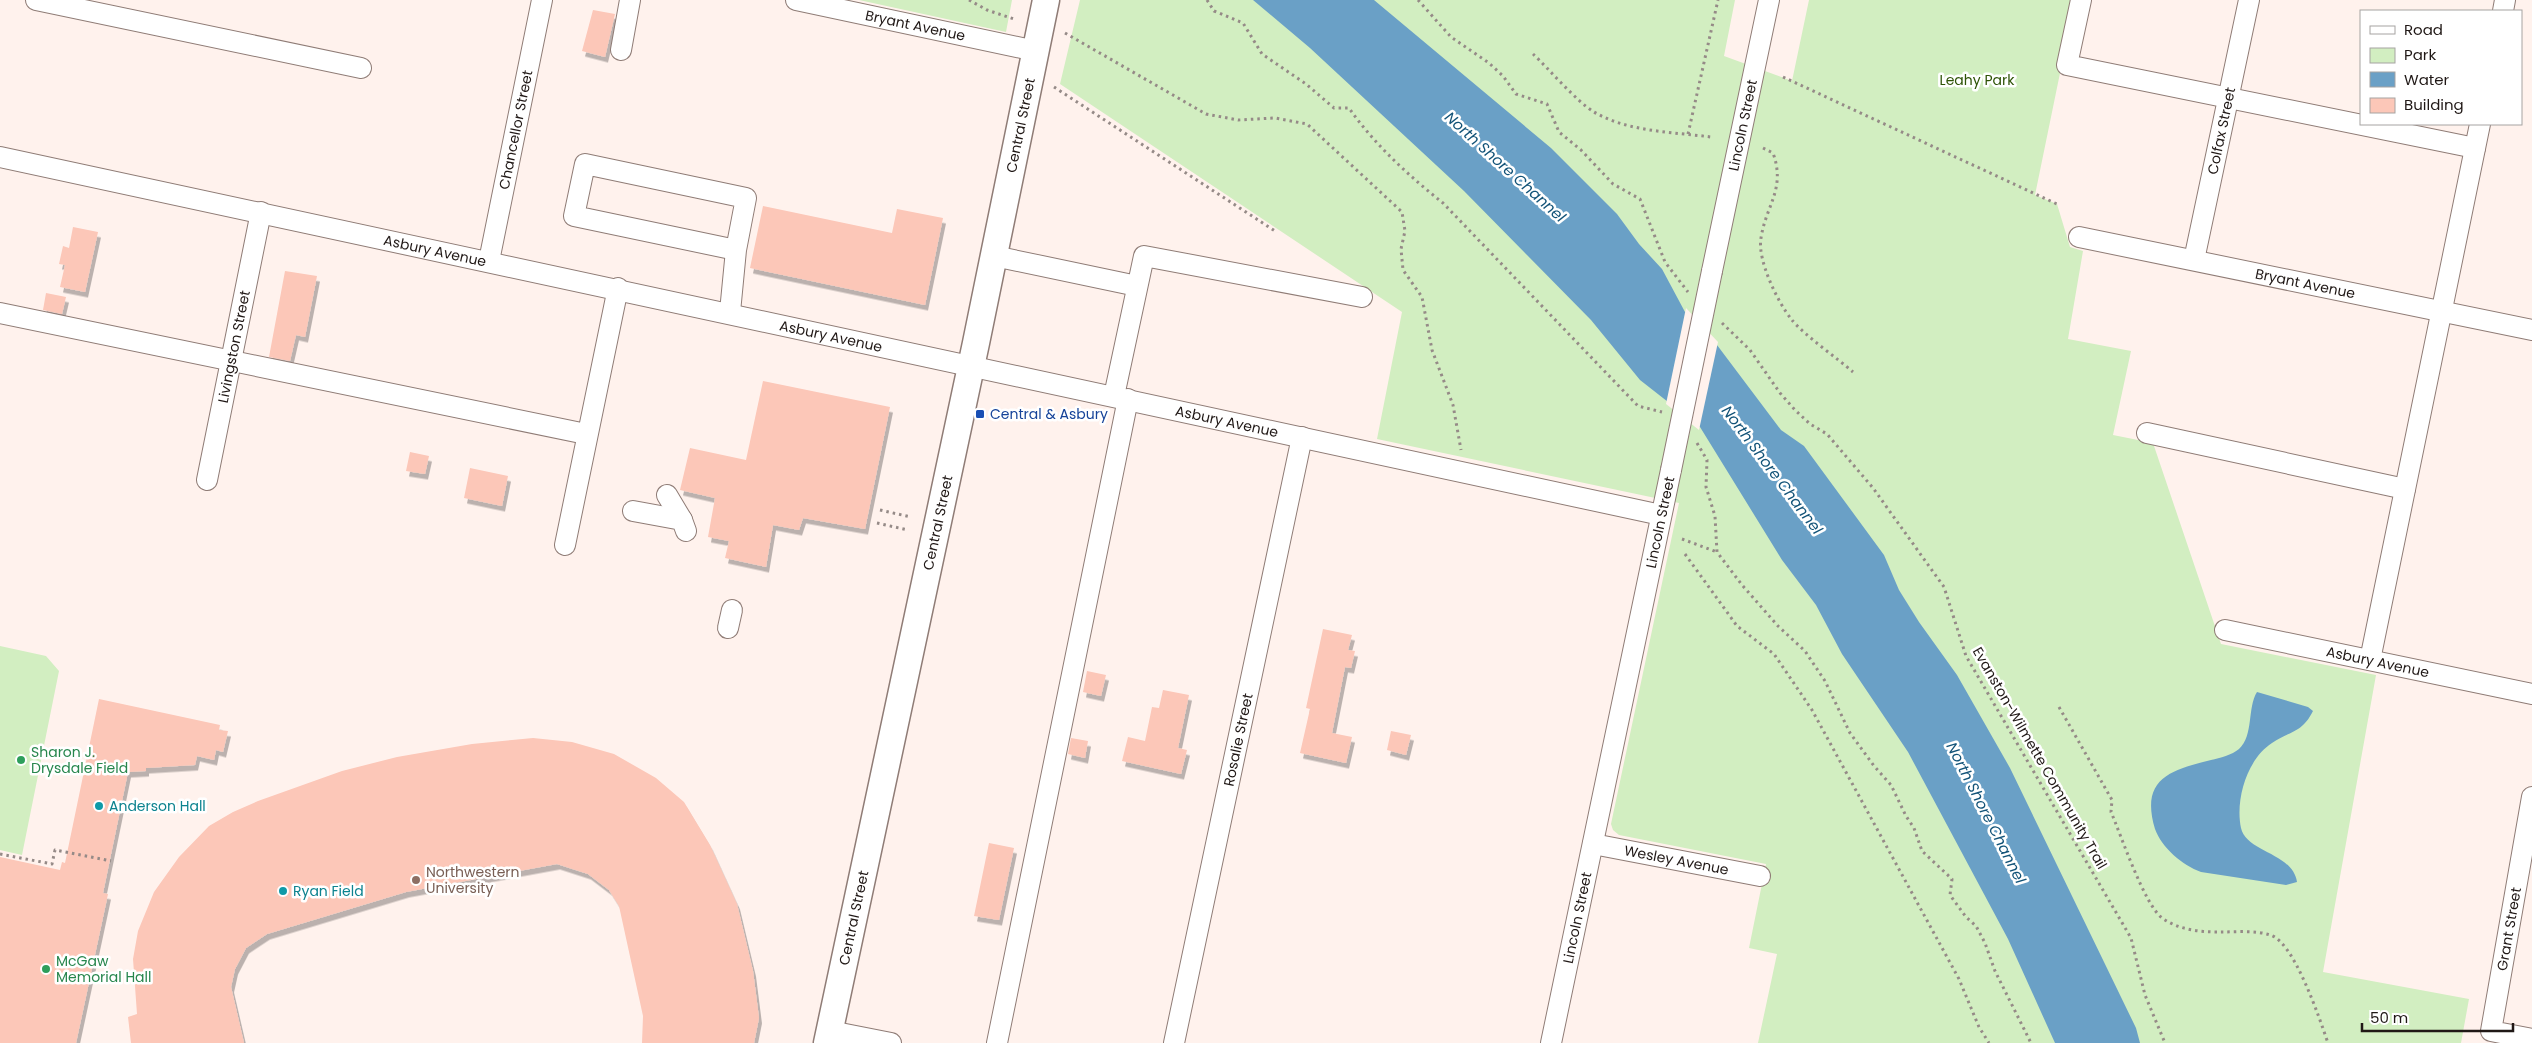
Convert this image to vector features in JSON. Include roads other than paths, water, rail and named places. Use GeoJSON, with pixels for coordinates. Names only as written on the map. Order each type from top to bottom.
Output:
{"type":"FeatureCollection","features":[{"type":"Feature","properties":{"kind":"main road","name":"Central Street"},"geometry":{"type":"LineString","coordinates":[[829,1037],[994,256],[1046,0]]}},
{"type":"Feature","properties":{"kind":"street"},"geometry":{"type":"LineString","coordinates":[[36,0],[361,68]]}},
{"type":"Feature","properties":{"kind":"street","name":"Chancellor Street"},"geometry":{"type":"LineString","coordinates":[[489,261],[542,0]]}},
{"type":"Feature","properties":{"kind":"street"},"geometry":{"type":"LineString","coordinates":[[620,50],[630,0]]}},
{"type":"Feature","properties":{"kind":"street","name":"Bryant Avenue"},"geometry":{"type":"LineString","coordinates":[[796,0],[1036,51]]}},
{"type":"Feature","properties":{"kind":"street","name":"Lincoln Street"},"geometry":{"type":"LineString","coordinates":[[1551,1043],[1769,0]]}},
{"type":"Feature","properties":{"kind":"street"},"geometry":{"type":"LineString","coordinates":[[2081,0],[2067,65],[2360,125]]}},
{"type":"Feature","properties":{"kind":"street","name":"Colfax Street"},"geometry":{"type":"LineString","coordinates":[[2194,260],[2250,0]]}},
{"type":"Feature","properties":{"kind":"street"},"geometry":{"type":"LineString","coordinates":[[2362,125],[2475,148]]}},
{"type":"Feature","properties":{"kind":"street"},"geometry":{"type":"LineString","coordinates":[[2370,660],[2480,125]]}},
{"type":"Feature","properties":{"kind":"street","name":"Asbury Avenue"},"geometry":{"type":"LineString","coordinates":[[0,157],[730,312],[1661,515]]}},
{"type":"Feature","properties":{"kind":"street"},"geometry":{"type":"LineString","coordinates":[[730,312],[736,250],[746,198],[585,164],[574,216],[736,250]]}},
{"type":"Feature","properties":{"kind":"street","name":"Livingston Street"},"geometry":{"type":"LineString","coordinates":[[207,480],[260,212]]}},
{"type":"Feature","properties":{"kind":"street","name":"Bryant Avenue"},"geometry":{"type":"LineString","coordinates":[[2079,236],[2532,330]]}},
{"type":"Feature","properties":{"kind":"street"},"geometry":{"type":"LineString","coordinates":[[994,256],[1137,286]]}},
{"type":"Feature","properties":{"kind":"street"},"geometry":{"type":"LineString","coordinates":[[996,1043],[1121,398],[1137,286],[1144,256],[1362,297]]}},
{"type":"Feature","properties":{"kind":"street"},"geometry":{"type":"LineString","coordinates":[[565,545],[586,434],[618,288]]}},
{"type":"Feature","properties":{"kind":"street"},"geometry":{"type":"LineString","coordinates":[[0,313],[586,434]]}},
{"type":"Feature","properties":{"kind":"street"},"geometry":{"type":"LineString","coordinates":[[2147,433],[2405,489]]}},
{"type":"Feature","properties":{"kind":"street","name":"Rosalie Street"},"geometry":{"type":"LineString","coordinates":[[1174,1043],[1302,437]]}},
{"type":"Feature","properties":{"kind":"street"},"geometry":{"type":"LineString","coordinates":[[633,512],[684,526],[667,495]]}},
{"type":"Feature","properties":{"kind":"street","name":"Asbury Avenue"},"geometry":{"type":"LineString","coordinates":[[2225,630],[2532,694]]}},
{"type":"Feature","properties":{"kind":"street","name":"Grant Street"},"geometry":{"type":"LineString","coordinates":[[2532,797],[2526,864],[2491,1031],[2532,1039]]}},
{"type":"Feature","properties":{"kind":"street","name":"Wesley Avenue"},"geometry":{"type":"LineString","coordinates":[[1593,844],[1760,876]]}},
{"type":"Feature","properties":{"kind":"street"},"geometry":{"type":"LineString","coordinates":[[829,1037],[891,1043]]}},
{"type":"Feature","properties":{"kind":"water","name":"North Shore Channel"},"geometry":{"type":"Polygon","coordinates":[[[1253,0],[1374,0],[1551,148],[1617,214],[1639,244],[1662,269],[1685,312],[1717,345],[1781,430],[1804,446],[1884,555],[1899,590],[1919,622],[1957,675],[2010,768],[2136,1028],[2140,1043],[2055,1043],[2008,939],[1908,752],[1842,654],[1816,605],[1782,560],[1700,427],[1640,380],[1591,320],[1464,191],[1310,48],[1253,0]]]}},
{"type":"Feature","properties":{"kind":"water"},"geometry":{"type":"Polygon","coordinates":[[[2257,692],[2308,707],[2313,711],[2300,728],[2272,743],[2256,759],[2245,781],[2240,805],[2241,828],[2245,836],[2260,848],[2279,858],[2294,872],[2297,882],[2286,885],[2201,872],[2194,869],[2173,855],[2162,843],[2155,829],[2151,812],[2155,788],[2171,773],[2226,756],[2239,749],[2247,736],[2252,706],[2257,692]]]}},
{"type":"Feature","properties":{"kind":"place","name":"Central & Asbury"},"geometry":{"type":"Point","coordinates":[980,414]}},
{"type":"Feature","properties":{"kind":"place","name":"Sharon J. Drysdale Field"},"geometry":{"type":"Point","coordinates":[21,760]}},
{"type":"Feature","properties":{"kind":"place","name":"Anderson Hall"},"geometry":{"type":"Point","coordinates":[99,806]}},
{"type":"Feature","properties":{"kind":"place","name":"Northwestern University"},"geometry":{"type":"Point","coordinates":[416,880]}},
{"type":"Feature","properties":{"kind":"place","name":"Ryan Field"},"geometry":{"type":"Point","coordinates":[283,891]}},
{"type":"Feature","properties":{"kind":"place","name":"McGaw Memorial Hall"},"geometry":{"type":"Point","coordinates":[46,969]}},
{"type":"Feature","properties":{"kind":"park label","name":"Leahy Park"},"geometry":{"type":"Point","coordinates":[1977,80]}}]}
